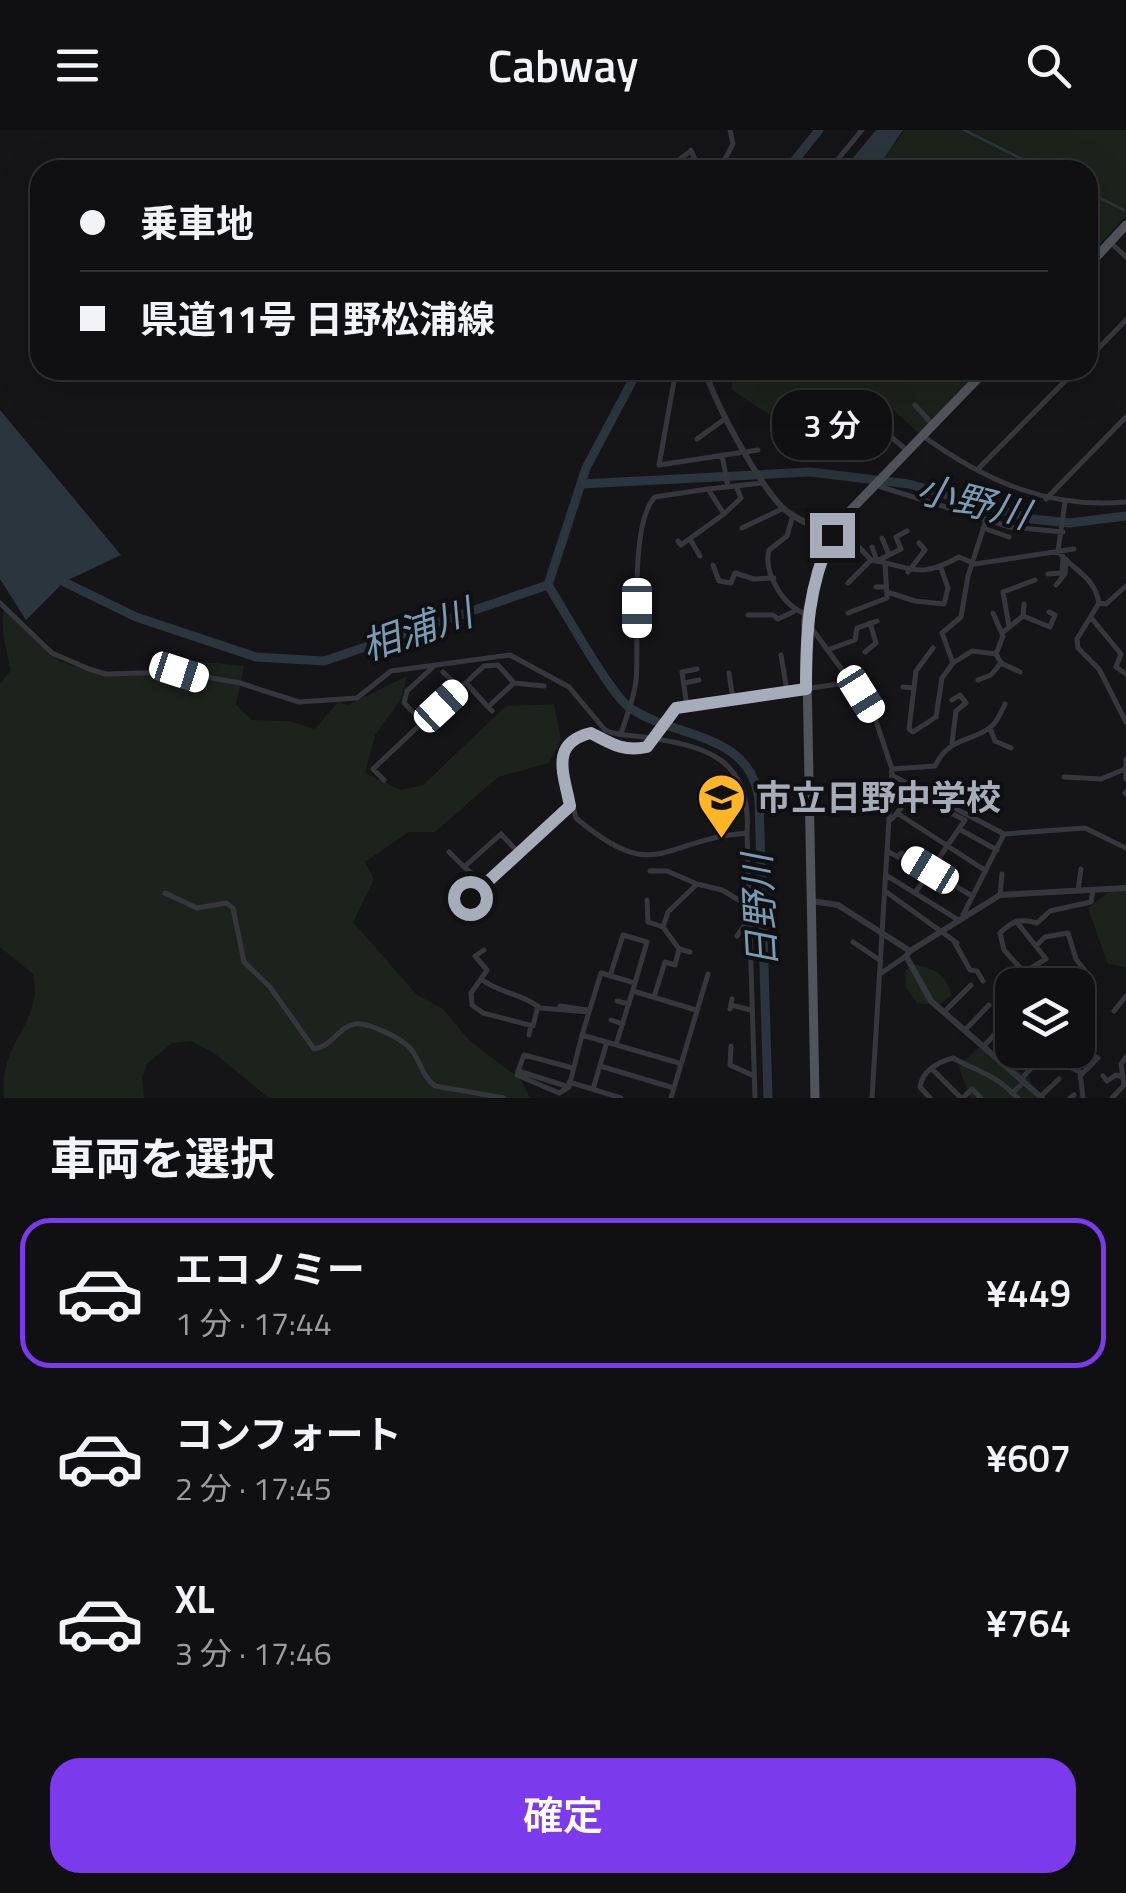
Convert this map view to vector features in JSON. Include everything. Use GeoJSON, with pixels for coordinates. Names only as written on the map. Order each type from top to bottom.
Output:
{"type":"FeatureCollection","features":[{"type":"Feature","properties":{"kind":"main road"},"geometry":{"type":"LineString","coordinates":[[1098,253],[1126,225]]}},
{"type":"Feature","properties":{"kind":"main road"},"geometry":{"type":"LineString","coordinates":[[815,1098],[803,615],[814,575],[832,535],[931,422],[975,380]]}},
{"type":"Feature","properties":{"kind":"street"},"geometry":{"type":"LineString","coordinates":[[724,160],[733,144],[730,130]]}},
{"type":"Feature","properties":{"kind":"street"},"geometry":{"type":"LineString","coordinates":[[838,160],[862,130]]}},
{"type":"Feature","properties":{"kind":"street"},"geometry":{"type":"LineString","coordinates":[[678,160],[691,150],[696,160]]}},
{"type":"Feature","properties":{"kind":"street"},"geometry":{"type":"LineString","coordinates":[[1104,245],[1126,256]]}},
{"type":"Feature","properties":{"kind":"street"},"geometry":{"type":"LineString","coordinates":[[1098,349],[1126,320]]}},
{"type":"Feature","properties":{"kind":"street"},"geometry":{"type":"LineString","coordinates":[[674,380],[657,461],[669,465],[758,450]]}},
{"type":"Feature","properties":{"kind":"street"},"geometry":{"type":"LineString","coordinates":[[709,380],[726,418],[784,508],[832,535]]}},
{"type":"Feature","properties":{"kind":"street"},"geometry":{"type":"LineString","coordinates":[[977,470],[1066,380]]}},
{"type":"Feature","properties":{"kind":"street"},"geometry":{"type":"LineString","coordinates":[[914,405],[931,422]]}},
{"type":"Feature","properties":{"kind":"street"},"geometry":{"type":"LineString","coordinates":[[1046,499],[1126,416]]}},
{"type":"Feature","properties":{"kind":"street"},"geometry":{"type":"LineString","coordinates":[[697,440],[726,418]]}},
{"type":"Feature","properties":{"kind":"street"},"geometry":{"type":"LineString","coordinates":[[830,450],[842,450],[872,421],[908,451]]}},
{"type":"Feature","properties":{"kind":"street"},"geometry":{"type":"LineString","coordinates":[[922,436],[977,470],[1046,499],[1065,504],[1126,502]]}},
{"type":"Feature","properties":{"kind":"street"},"geometry":{"type":"LineString","coordinates":[[678,541],[681,545],[690,540],[741,498],[731,486],[722,455]]}},
{"type":"Feature","properties":{"kind":"street"},"geometry":{"type":"LineString","coordinates":[[621,734],[635,691],[638,574],[647,508],[654,498],[764,481]]}},
{"type":"Feature","properties":{"kind":"street"},"geometry":{"type":"LineString","coordinates":[[875,485],[1010,528],[1064,531]]}},
{"type":"Feature","properties":{"kind":"street"},"geometry":{"type":"LineString","coordinates":[[708,489],[724,514]]}},
{"type":"Feature","properties":{"kind":"street"},"geometry":{"type":"LineString","coordinates":[[1058,550],[1064,531],[1065,504]]}},
{"type":"Feature","properties":{"kind":"street"},"geometry":{"type":"LineString","coordinates":[[742,528],[784,508]]}},
{"type":"Feature","properties":{"kind":"street"},"geometry":{"type":"LineString","coordinates":[[793,515],[787,536],[767,556],[774,578],[785,602],[803,615],[873,712],[893,772],[872,1098]]}},
{"type":"Feature","properties":{"kind":"street"},"geometry":{"type":"LineString","coordinates":[[953,662],[942,633],[962,617],[972,563],[986,520]]}},
{"type":"Feature","properties":{"kind":"street"},"geometry":{"type":"LineString","coordinates":[[984,528],[1009,536]]}},
{"type":"Feature","properties":{"kind":"street"},"geometry":{"type":"LineString","coordinates":[[848,583],[901,549],[896,537],[908,531]]}},
{"type":"Feature","properties":{"kind":"street"},"geometry":{"type":"LineString","coordinates":[[878,561],[882,538]]}},
{"type":"Feature","properties":{"kind":"street"},"geometry":{"type":"LineString","coordinates":[[690,540],[700,556]]}},
{"type":"Feature","properties":{"kind":"street"},"geometry":{"type":"LineString","coordinates":[[908,572],[925,550],[918,543]]}},
{"type":"Feature","properties":{"kind":"street"},"geometry":{"type":"LineString","coordinates":[[859,547],[878,561],[908,572],[941,568],[959,558],[972,563],[1021,560],[1074,548]]}},
{"type":"Feature","properties":{"kind":"street"},"geometry":{"type":"LineString","coordinates":[[848,613],[884,600],[887,589],[872,547]]}},
{"type":"Feature","properties":{"kind":"street"},"geometry":{"type":"LineString","coordinates":[[1058,550],[1095,585],[1099,604],[1093,620],[1077,639],[1078,648],[1099,669],[1126,722]]}},
{"type":"Feature","properties":{"kind":"street"},"geometry":{"type":"LineString","coordinates":[[1048,574],[1062,573],[1064,559]]}},
{"type":"Feature","properties":{"kind":"street"},"geometry":{"type":"LineString","coordinates":[[1056,584],[1065,574],[1064,559]]}},
{"type":"Feature","properties":{"kind":"street"},"geometry":{"type":"LineString","coordinates":[[713,565],[719,581],[732,582],[735,573],[754,579],[774,578]]}},
{"type":"Feature","properties":{"kind":"street"},"geometry":{"type":"LineString","coordinates":[[876,587],[915,601],[944,604],[948,588],[941,568]]}},
{"type":"Feature","properties":{"kind":"street"},"geometry":{"type":"LineString","coordinates":[[1009,626],[1003,592],[1036,580]]}},
{"type":"Feature","properties":{"kind":"street"},"geometry":{"type":"LineString","coordinates":[[1099,604],[1106,604],[1126,586]]}},
{"type":"Feature","properties":{"kind":"street"},"geometry":{"type":"LineString","coordinates":[[0,603],[52,653],[90,669],[106,674],[179,672],[240,683],[299,702],[344,702],[368,691],[391,671],[510,655],[569,687],[597,724],[621,734],[656,736],[714,756],[734,768],[748,798],[747,905],[754,1098]]}},
{"type":"Feature","properties":{"kind":"street"},"geometry":{"type":"LineString","coordinates":[[996,654],[1002,633],[1023,616],[1024,604]]}},
{"type":"Feature","properties":{"kind":"street"},"geometry":{"type":"LineString","coordinates":[[1023,616],[1050,627],[1055,615],[1048,612]]}},
{"type":"Feature","properties":{"kind":"street"},"geometry":{"type":"LineString","coordinates":[[993,613],[1002,633]]}},
{"type":"Feature","properties":{"kind":"street"},"geometry":{"type":"LineString","coordinates":[[748,615],[803,615]]}},
{"type":"Feature","properties":{"kind":"street"},"geometry":{"type":"LineString","coordinates":[[758,615],[758,625]]}},
{"type":"Feature","properties":{"kind":"street"},"geometry":{"type":"LineString","coordinates":[[776,617],[777,626]]}},
{"type":"Feature","properties":{"kind":"street"},"geometry":{"type":"LineString","coordinates":[[1093,620],[1121,654],[1116,667],[1126,674]]}},
{"type":"Feature","properties":{"kind":"street"},"geometry":{"type":"LineString","coordinates":[[827,650],[855,640],[857,628],[873,622],[876,643],[866,652]]}},
{"type":"Feature","properties":{"kind":"street"},"geometry":{"type":"LineString","coordinates":[[930,649],[916,671],[908,728],[913,732],[936,717],[942,678],[953,662],[972,651],[996,654],[1002,663],[1020,672]]}},
{"type":"Feature","properties":{"kind":"street"},"geometry":{"type":"LineString","coordinates":[[781,655],[786,691]]}},
{"type":"Feature","properties":{"kind":"street"},"geometry":{"type":"LineString","coordinates":[[978,680],[991,675],[1002,663]]}},
{"type":"Feature","properties":{"kind":"street"},"geometry":{"type":"LineString","coordinates":[[423,722],[404,702],[406,691],[435,665]]}},
{"type":"Feature","properties":{"kind":"street"},"geometry":{"type":"LineString","coordinates":[[384,780],[373,769],[484,666],[498,665],[514,683],[544,686]]}},
{"type":"Feature","properties":{"kind":"street"},"geometry":{"type":"LineString","coordinates":[[687,707],[684,670],[698,669]]}},
{"type":"Feature","properties":{"kind":"street"},"geometry":{"type":"LineString","coordinates":[[443,672],[460,688]]}},
{"type":"Feature","properties":{"kind":"street"},"geometry":{"type":"LineString","coordinates":[[729,674],[733,700]]}},
{"type":"Feature","properties":{"kind":"street"},"geometry":{"type":"LineString","coordinates":[[684,682],[699,680]]}},
{"type":"Feature","properties":{"kind":"street"},"geometry":{"type":"LineString","coordinates":[[747,833],[725,834],[655,858],[640,857],[592,831],[570,806],[560,765],[564,748],[572,740],[591,733],[622,750],[647,747],[676,708],[852,682]]}},
{"type":"Feature","properties":{"kind":"street"},"geometry":{"type":"LineString","coordinates":[[466,683],[490,709],[514,683]]}},
{"type":"Feature","properties":{"kind":"street"},"geometry":{"type":"LineString","coordinates":[[903,687],[914,688]]}},
{"type":"Feature","properties":{"kind":"street"},"geometry":{"type":"LineString","coordinates":[[952,700],[960,694],[968,706],[956,710],[952,746]]}},
{"type":"Feature","properties":{"kind":"street"},"geometry":{"type":"LineString","coordinates":[[893,772],[935,766],[952,746],[990,728],[1005,704]]}},
{"type":"Feature","properties":{"kind":"street"},"geometry":{"type":"LineString","coordinates":[[990,728],[995,741],[1011,748]]}},
{"type":"Feature","properties":{"kind":"street"},"geometry":{"type":"LineString","coordinates":[[1126,759],[1126,778]]}},
{"type":"Feature","properties":{"kind":"street"},"geometry":{"type":"LineString","coordinates":[[1064,776],[1101,779],[1126,768]]}},
{"type":"Feature","properties":{"kind":"street"},"geometry":{"type":"LineString","coordinates":[[893,772],[913,791],[964,820],[914,893]]}},
{"type":"Feature","properties":{"kind":"street"},"geometry":{"type":"LineString","coordinates":[[890,821],[913,791]]}},
{"type":"Feature","properties":{"kind":"street"},"geometry":{"type":"LineString","coordinates":[[913,791],[1004,834],[1085,828],[1102,832],[1113,844],[1126,848]]}},
{"type":"Feature","properties":{"kind":"street"},"geometry":{"type":"LineString","coordinates":[[470,898],[570,806]]}},
{"type":"Feature","properties":{"kind":"street"},"geometry":{"type":"LineString","coordinates":[[896,814],[986,871]]}},
{"type":"Feature","properties":{"kind":"street"},"geometry":{"type":"LineString","coordinates":[[958,828],[996,850]]}},
{"type":"Feature","properties":{"kind":"street"},"geometry":{"type":"LineString","coordinates":[[464,867],[500,834],[518,852]]}},
{"type":"Feature","properties":{"kind":"street"},"geometry":{"type":"LineString","coordinates":[[960,918],[1004,834]]}},
{"type":"Feature","properties":{"kind":"street"},"geometry":{"type":"LineString","coordinates":[[888,851],[898,857],[901,853],[972,896]]}},
{"type":"Feature","properties":{"kind":"street"},"geometry":{"type":"LineString","coordinates":[[450,852],[484,883]]}},
{"type":"Feature","properties":{"kind":"street"},"geometry":{"type":"LineString","coordinates":[[1078,890],[1081,868]]}},
{"type":"Feature","properties":{"kind":"street"},"geometry":{"type":"LineString","coordinates":[[650,871],[666,871],[722,890],[747,905]]}},
{"type":"Feature","properties":{"kind":"street"},"geometry":{"type":"LineString","coordinates":[[1000,895],[1002,874]]}},
{"type":"Feature","properties":{"kind":"street"},"geometry":{"type":"LineString","coordinates":[[886,875],[960,918]]}},
{"type":"Feature","properties":{"kind":"street"},"geometry":{"type":"LineString","coordinates":[[663,927],[668,912],[697,884]]}},
{"type":"Feature","properties":{"kind":"street"},"geometry":{"type":"LineString","coordinates":[[880,974],[1000,895],[1126,888]]}},
{"type":"Feature","properties":{"kind":"street"},"geometry":{"type":"LineString","coordinates":[[1016,921],[1046,959],[1024,972],[1004,950],[1000,933],[1016,921],[1037,923],[1050,911],[1091,902],[1093,890]]}},
{"type":"Feature","properties":{"kind":"street"},"geometry":{"type":"LineString","coordinates":[[885,891],[958,943]]}},
{"type":"Feature","properties":{"kind":"street"},"geometry":{"type":"LineString","coordinates":[[165,892],[197,908],[226,903],[233,908],[244,962],[270,987],[314,1048],[322,1048],[346,1027],[364,1024],[408,1046],[427,1080],[436,1086],[504,1098]]}},
{"type":"Feature","properties":{"kind":"street"},"geometry":{"type":"LineString","coordinates":[[647,900],[648,922],[663,927],[680,949],[690,952]]}},
{"type":"Feature","properties":{"kind":"street"},"geometry":{"type":"LineString","coordinates":[[810,901],[838,905],[908,954],[920,987],[995,1054]]}},
{"type":"Feature","properties":{"kind":"street"},"geometry":{"type":"LineString","coordinates":[[737,936],[748,920]]}},
{"type":"Feature","properties":{"kind":"street"},"geometry":{"type":"LineString","coordinates":[[1036,946],[1045,937],[1068,933],[1083,968]]}},
{"type":"Feature","properties":{"kind":"street"},"geometry":{"type":"LineString","coordinates":[[610,976],[622,935],[647,942],[616,1045]]}},
{"type":"Feature","properties":{"kind":"street"},"geometry":{"type":"LineString","coordinates":[[950,936],[970,970],[976,971],[983,981]]}},
{"type":"Feature","properties":{"kind":"street"},"geometry":{"type":"LineString","coordinates":[[853,942],[881,962]]}},
{"type":"Feature","properties":{"kind":"street"},"geometry":{"type":"LineString","coordinates":[[654,998],[665,962],[675,965],[680,949]]}},
{"type":"Feature","properties":{"kind":"street"},"geometry":{"type":"LineString","coordinates":[[484,950],[475,956],[487,970],[471,993],[475,1008],[532,1025]]}},
{"type":"Feature","properties":{"kind":"street"},"geometry":{"type":"LineString","coordinates":[[569,1085],[601,973],[654,998],[696,1010]]}},
{"type":"Feature","properties":{"kind":"street"},"geometry":{"type":"LineString","coordinates":[[670,1098],[708,974]]}},
{"type":"Feature","properties":{"kind":"street"},"geometry":{"type":"LineString","coordinates":[[481,979],[501,994],[527,999],[538,1006],[590,1012]]}},
{"type":"Feature","properties":{"kind":"street"},"geometry":{"type":"LineString","coordinates":[[945,1011],[971,985]]}},
{"type":"Feature","properties":{"kind":"street"},"geometry":{"type":"LineString","coordinates":[[1114,1011],[1126,996]]}},
{"type":"Feature","properties":{"kind":"street"},"geometry":{"type":"LineString","coordinates":[[617,1001],[629,1004]]}},
{"type":"Feature","properties":{"kind":"street"},"geometry":{"type":"LineString","coordinates":[[731,1004],[751,1010]]}},
{"type":"Feature","properties":{"kind":"street"},"geometry":{"type":"LineString","coordinates":[[966,1028],[989,1004]]}},
{"type":"Feature","properties":{"kind":"street"},"geometry":{"type":"LineString","coordinates":[[529,1035],[538,1006]]}},
{"type":"Feature","properties":{"kind":"street"},"geometry":{"type":"LineString","coordinates":[[560,1006],[590,1012]]}},
{"type":"Feature","properties":{"kind":"street"},"geometry":{"type":"LineString","coordinates":[[611,1020],[623,1024]]}},
{"type":"Feature","properties":{"kind":"street"},"geometry":{"type":"LineString","coordinates":[[985,1045],[995,1033]]}},
{"type":"Feature","properties":{"kind":"street"},"geometry":{"type":"LineString","coordinates":[[582,1035],[679,1063]]}},
{"type":"Feature","properties":{"kind":"street"},"geometry":{"type":"LineString","coordinates":[[593,1090],[606,1042]]}},
{"type":"Feature","properties":{"kind":"street"},"geometry":{"type":"LineString","coordinates":[[728,1048],[730,1065],[754,1076]]}},
{"type":"Feature","properties":{"kind":"street"},"geometry":{"type":"LineString","coordinates":[[573,1068],[524,1054],[518,1071],[620,1098]]}},
{"type":"Feature","properties":{"kind":"street"},"geometry":{"type":"LineString","coordinates":[[1112,1098],[1124,1085],[1126,1057]]}},
{"type":"Feature","properties":{"kind":"street"},"geometry":{"type":"LineString","coordinates":[[930,1098],[920,1082],[934,1062],[953,1058],[978,1072],[998,1077],[1015,1095],[1032,1068]]}},
{"type":"Feature","properties":{"kind":"street"},"geometry":{"type":"LineString","coordinates":[[600,1066],[674,1088]]}},
{"type":"Feature","properties":{"kind":"street"},"geometry":{"type":"LineString","coordinates":[[1011,1068],[1042,1097],[1059,1079]]}},
{"type":"Feature","properties":{"kind":"street"},"geometry":{"type":"LineString","coordinates":[[1070,1068],[1082,1074]]}},
{"type":"Feature","properties":{"kind":"street"},"geometry":{"type":"LineString","coordinates":[[1083,1098],[1082,1074],[1088,1068]]}},
{"type":"Feature","properties":{"kind":"street"},"geometry":{"type":"LineString","coordinates":[[932,1069],[962,1098],[972,1089],[982,1098]]}},
{"type":"Feature","properties":{"kind":"street"},"geometry":{"type":"LineString","coordinates":[[1102,1076],[1107,1081],[1124,1075]]}},
{"type":"Feature","properties":{"kind":"shaded area"},"geometry":{"type":"Polygon","coordinates":[[[876,130],[903,130],[883,160],[851,160],[876,130]]]}},
{"type":"Feature","properties":{"kind":"shaded area"},"geometry":{"type":"Polygon","coordinates":[[[905,130],[1126,130],[1126,216],[1098,246],[1098,160],[882,160],[905,130]]]}},
{"type":"Feature","properties":{"kind":"shaded area"},"geometry":{"type":"Polygon","coordinates":[[[732,380],[971,380],[920,434],[875,394],[832,421],[788,427],[732,390],[732,380]]]}},
{"type":"Feature","properties":{"kind":"shaded area"},"geometry":{"type":"Polygon","coordinates":[[[0,410],[121,555],[64,582],[26,620],[0,579],[0,410]]]}},
{"type":"Feature","properties":{"kind":"shaded area"},"geometry":{"type":"Polygon","coordinates":[[[4,608],[59,661],[93,672],[144,672],[173,659],[244,666],[236,705],[252,720],[289,721],[315,729],[338,702],[348,705],[407,676],[401,699],[375,735],[365,773],[401,790],[423,785],[506,706],[554,704],[561,740],[549,763],[498,777],[435,832],[409,832],[365,862],[374,879],[353,922],[417,995],[442,1008],[470,1041],[521,1080],[530,1098],[269,1098],[214,1053],[191,1041],[172,1043],[147,1064],[142,1077],[144,1098],[4,1098],[6,1066],[35,993],[33,974],[0,947],[0,684],[11,670],[3,631],[4,608]]]}},
{"type":"Feature","properties":{"kind":"shaded area"},"geometry":{"type":"Polygon","coordinates":[[[1113,889],[1126,891],[1126,967],[1108,964],[1088,908],[1113,889]]]}},
{"type":"Feature","properties":{"kind":"shaded area"},"geometry":{"type":"Polygon","coordinates":[[[914,964],[939,974],[951,996],[938,1005],[917,1003],[906,988],[905,971],[914,964]]]}},
{"type":"Feature","properties":{"kind":"shaded area"},"geometry":{"type":"Polygon","coordinates":[[[978,1048],[985,1048],[995,1055],[995,1068],[1014,1068],[1030,1079],[1036,1098],[970,1098],[959,1067],[978,1048]]]}},
{"type":"Feature","properties":{"kind":"waterway","name":"相浦川"},"geometry":{"type":"LineString","coordinates":[[795,160],[819,130]]}},
{"type":"Feature","properties":{"kind":"waterway"},"geometry":{"type":"LineString","coordinates":[[964,130],[1024,160]]}},
{"type":"Feature","properties":{"kind":"waterway"},"geometry":{"type":"LineString","coordinates":[[1098,197],[1124,210]]}},
{"type":"Feature","properties":{"kind":"waterway","name":"相浦川"},"geometry":{"type":"LineString","coordinates":[[64,582],[136,617],[256,657],[324,661],[548,585],[586,468],[633,380]]}},
{"type":"Feature","properties":{"kind":"waterway","name":"小野川"},"geometry":{"type":"LineString","coordinates":[[581,484],[810,472],[909,484],[1032,519],[1070,523],[1126,516]]}},
{"type":"Feature","properties":{"kind":"waterway","name":"日野川"},"geometry":{"type":"LineString","coordinates":[[548,585],[621,700],[649,718],[728,750],[743,762],[754,779],[759,802],[768,1098]]}},
{"type":"Feature","properties":{"kind":"place","name":"市立日野中学校"},"geometry":{"type":"Point","coordinates":[721,840]}},
{"type":"Feature","properties":{"kind":"route"},"geometry":{"type":"LineString","coordinates":[[470,898],[570,806],[560,757],[572,740],[591,733],[622,750],[647,747],[676,708],[806,689],[806,615],[814,575],[832,535]]}}]}
